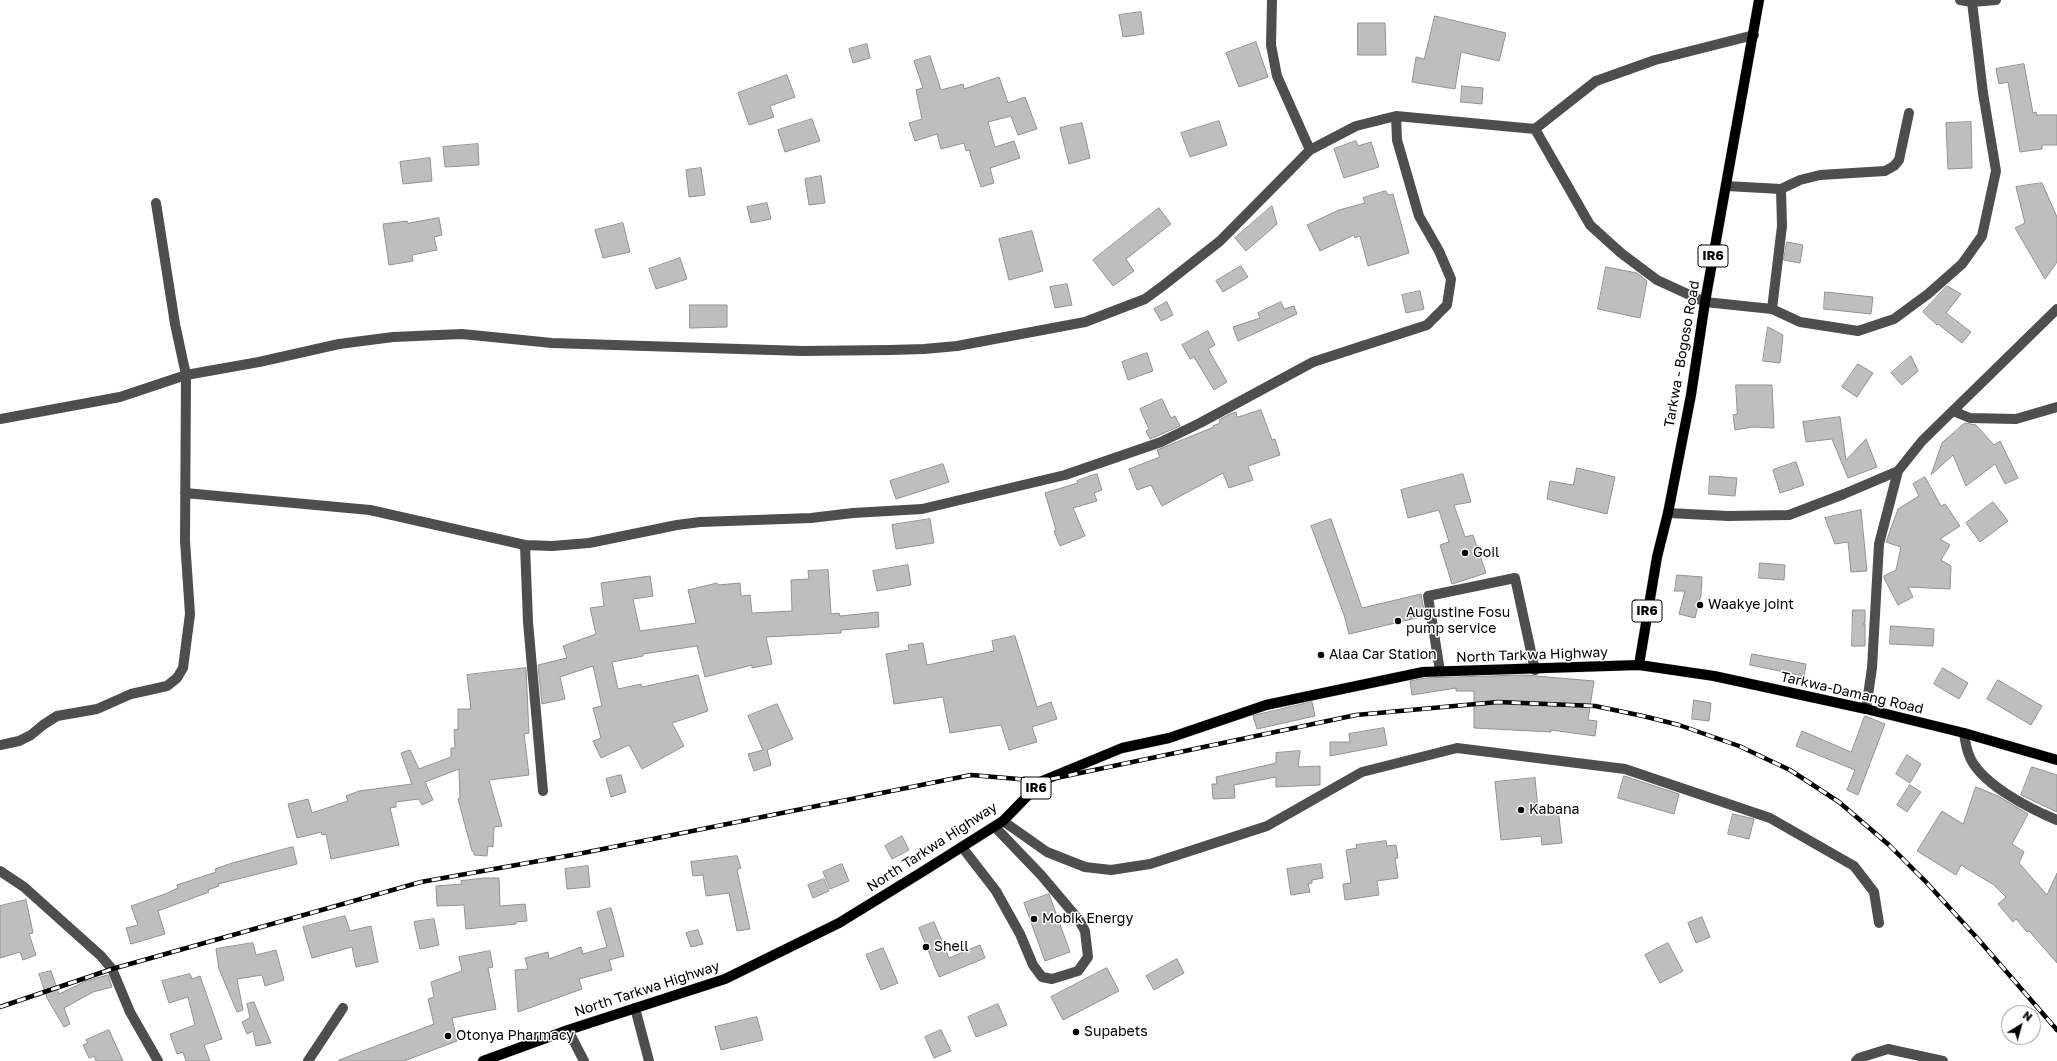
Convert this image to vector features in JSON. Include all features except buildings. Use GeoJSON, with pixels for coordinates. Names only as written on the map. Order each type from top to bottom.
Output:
{"type":"FeatureCollection","features":[{"type":"Feature","properties":{"kind":"main road","name":"Tarkwa - Bogoso Road"},"geometry":{"type":"LineString","coordinates":[[1639,665],[1649,596],[1668,513],[1691,395],[1705,302],[1754,35],[1759,0]]}},
{"type":"Feature","properties":{"kind":"main road","name":"Tarkwa-Damang Road"},"geometry":{"type":"LineString","coordinates":[[1639,665],[1714,676],[1866,709],[1964,733],[2057,760]]}},
{"type":"Feature","properties":{"kind":"main road","name":"North Tarkwa Highway"},"geometry":{"type":"LineString","coordinates":[[483,1061],[568,1030],[725,979],[839,923],[999,824],[1042,781],[1122,748],[1169,738],[1266,705],[1423,672],[1535,670],[1639,665]]}},
{"type":"Feature","properties":{"kind":"street"},"geometry":{"type":"LineString","coordinates":[[1272,0],[1271,45],[1277,76],[1310,150]]}},
{"type":"Feature","properties":{"kind":"street"},"geometry":{"type":"LineString","coordinates":[[1960,0],[1972,2],[1996,0]]}},
{"type":"Feature","properties":{"kind":"street"},"geometry":{"type":"LineString","coordinates":[[1535,128],[1590,225],[1621,253],[1657,280],[1705,302],[1772,309],[1800,322],[1858,331],[1894,319],[1945,280],[1962,264],[1982,236],[1996,171],[1983,93],[1972,2]]}},
{"type":"Feature","properties":{"kind":"street"},"geometry":{"type":"LineString","coordinates":[[0,418],[120,397],[186,375],[259,362],[339,344],[393,337],[462,334],[552,343],[802,351],[890,350],[957,346],[1085,322],[1145,299],[1220,241],[1310,150],[1356,126],[1396,116],[1535,128],[1596,81],[1655,60],[1754,35]]}},
{"type":"Feature","properties":{"kind":"street"},"geometry":{"type":"LineString","coordinates":[[1726,186],[1781,189],[1800,180],[1820,175],[1885,171],[1894,166],[1899,160],[1908,113]]}},
{"type":"Feature","properties":{"kind":"street"},"geometry":{"type":"LineString","coordinates":[[185,493],[370,510],[525,544],[552,546],[589,543],[677,525],[700,522],[811,518],[853,513],[922,509],[1065,475],[1161,442],[1200,423],[1313,362],[1427,326],[1447,305],[1451,279],[1439,251],[1419,216],[1398,146],[1396,116]]}},
{"type":"Feature","properties":{"kind":"street"},"geometry":{"type":"LineString","coordinates":[[1772,309],[1782,226],[1781,189]]}},
{"type":"Feature","properties":{"kind":"street"},"geometry":{"type":"LineString","coordinates":[[0,745],[19,741],[31,735],[43,724],[57,716],[97,709],[131,694],[167,686],[177,678],[183,668],[190,614],[185,493],[186,375],[175,324],[156,203]]}},
{"type":"Feature","properties":{"kind":"street"},"geometry":{"type":"LineString","coordinates":[[1866,709],[1872,668],[1879,544],[1898,471],[1922,441],[2057,309]]}},
{"type":"Feature","properties":{"kind":"street"},"geometry":{"type":"LineString","coordinates":[[1952,412],[1970,418],[2016,419],[2057,407]]}},
{"type":"Feature","properties":{"kind":"street"},"geometry":{"type":"LineString","coordinates":[[1668,513],[1728,516],[1789,515],[1898,471]]}},
{"type":"Feature","properties":{"kind":"street"},"geometry":{"type":"LineString","coordinates":[[525,544],[528,622],[543,791]]}},
{"type":"Feature","properties":{"kind":"street"},"geometry":{"type":"LineString","coordinates":[[1440,671],[1428,596],[1515,578],[1535,670]]}},
{"type":"Feature","properties":{"kind":"street"},"geometry":{"type":"LineString","coordinates":[[1964,733],[1969,755],[1978,770],[2000,789],[2040,813],[2057,820]]}},
{"type":"Feature","properties":{"kind":"street"},"geometry":{"type":"LineString","coordinates":[[999,824],[1047,852],[1084,867],[1111,870],[1150,864],[1267,826],[1362,772],[1457,748],[1624,769],[1770,818],[1854,866],[1874,892],[1879,923]]}},
{"type":"Feature","properties":{"kind":"street"},"geometry":{"type":"LineString","coordinates":[[962,847],[996,891],[1020,934],[1033,965],[1042,977],[1052,979],[1078,971],[1088,957],[1085,931],[1079,920],[999,824]]}},
{"type":"Feature","properties":{"kind":"street"},"geometry":{"type":"LineString","coordinates":[[0,871],[24,887],[102,956],[112,969],[130,1012],[158,1061]]}},
{"type":"Feature","properties":{"kind":"street"},"geometry":{"type":"LineString","coordinates":[[308,1061],[343,1008]]}},
{"type":"Feature","properties":{"kind":"street"},"geometry":{"type":"LineString","coordinates":[[635,1008],[649,1061]]}},
{"type":"Feature","properties":{"kind":"street"},"geometry":{"type":"LineString","coordinates":[[568,1030],[584,1061]]}},
{"type":"Feature","properties":{"kind":"street"},"geometry":{"type":"LineString","coordinates":[[1856,1061],[1859,1058],[1888,1049],[1943,1061]]}},
{"type":"Feature","properties":{"kind":"railway"},"geometry":{"type":"LineString","coordinates":[[0,1007],[112,969],[421,882],[578,854],[971,775],[1042,781],[1356,715],[1498,702],[1595,706],[1643,716],[1679,725],[1739,746],[1790,770],[1839,802],[1889,845],[1926,882],[1978,939],[2057,1030]]}},
{"type":"Feature","properties":{"kind":"place","name":"Goil"},"geometry":{"type":"Point","coordinates":[1465,553]}},
{"type":"Feature","properties":{"kind":"place","name":"Waakye joint"},"geometry":{"type":"Point","coordinates":[1700,605]}},
{"type":"Feature","properties":{"kind":"place","name":"Augustine Fosu pump service"},"geometry":{"type":"Point","coordinates":[1398,621]}},
{"type":"Feature","properties":{"kind":"place","name":"Alaa Car Station"},"geometry":{"type":"Point","coordinates":[1321,655]}},
{"type":"Feature","properties":{"kind":"place","name":"Kabana"},"geometry":{"type":"Point","coordinates":[1521,810]}},
{"type":"Feature","properties":{"kind":"place","name":"Mobik Energy"},"geometry":{"type":"Point","coordinates":[1034,919]}},
{"type":"Feature","properties":{"kind":"place","name":"Shell"},"geometry":{"type":"Point","coordinates":[926,947]}},
{"type":"Feature","properties":{"kind":"place","name":"Supabets"},"geometry":{"type":"Point","coordinates":[1076,1032]}},
{"type":"Feature","properties":{"kind":"place","name":"Otonya Pharmacy"},"geometry":{"type":"Point","coordinates":[448,1036]}}]}
